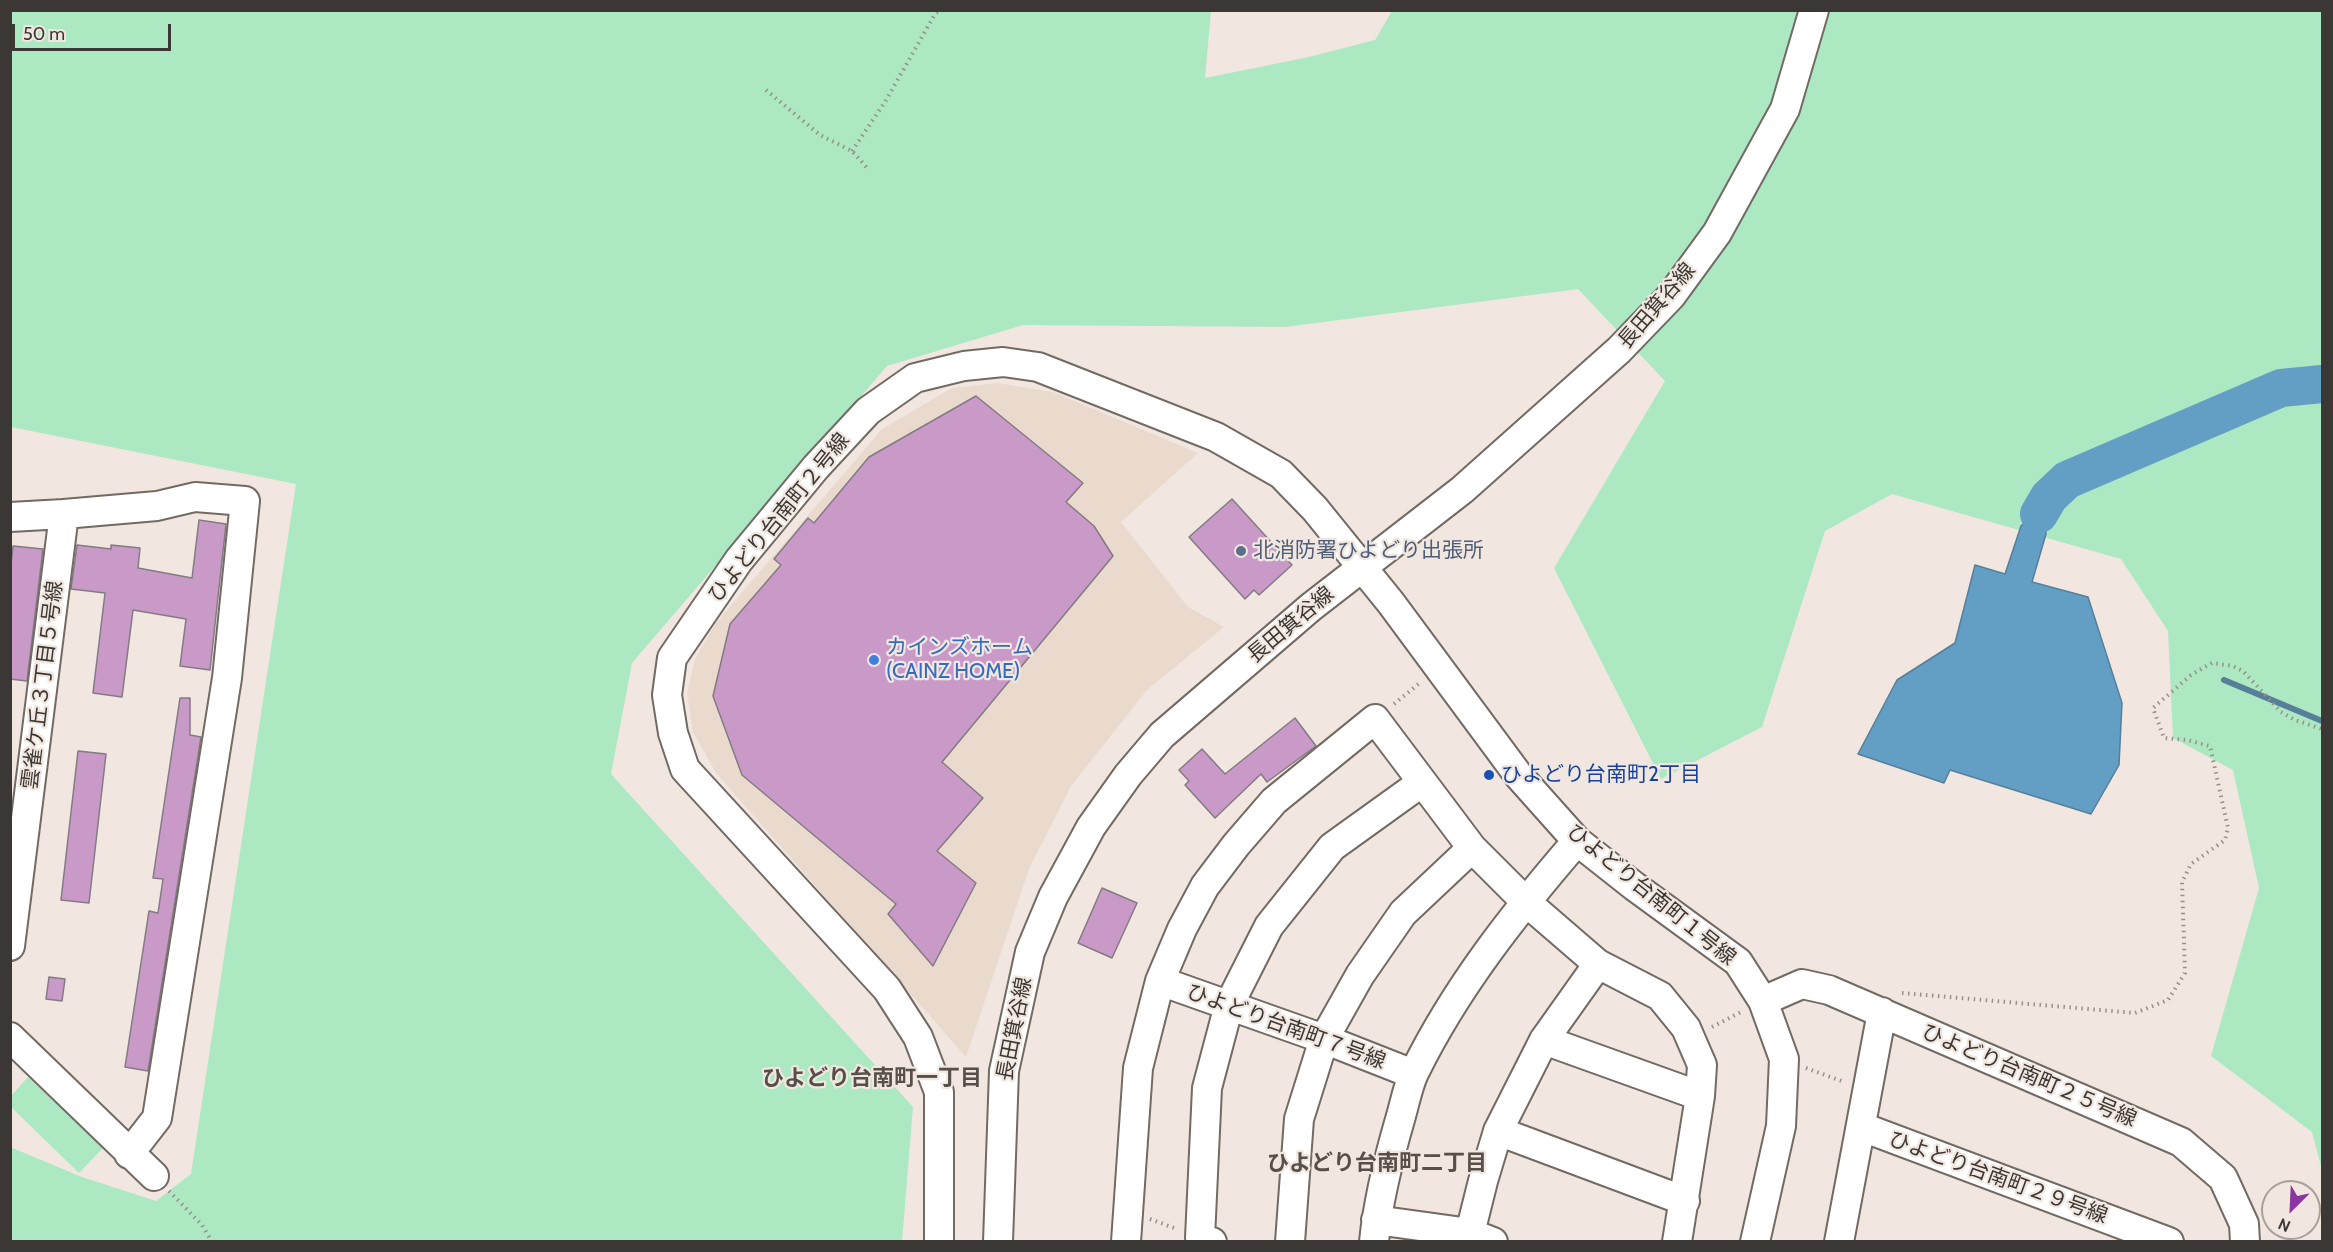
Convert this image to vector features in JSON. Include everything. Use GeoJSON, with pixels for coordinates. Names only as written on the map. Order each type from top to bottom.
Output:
{"type":"FeatureCollection","features":[{"type":"Feature","properties":{"kind":"street","name":"長田箕谷線"},"geometry":{"type":"LineString","coordinates":[[998,1242],[1004,1071],[1030,952],[1053,897],[1091,827],[1128,776],[1162,735],[1311,607],[1462,490],[1619,350],[1671,296],[1717,233],[1785,109],[1814,10]]}},
{"type":"Feature","properties":{"kind":"street","name":"ひよどり台南町２号線"},"geometry":{"type":"LineString","coordinates":[[939,1242],[939,1092],[918,1036],[887,989],[685,769],[673,733],[667,695],[672,658],[740,560],[816,467],[868,411],[915,378],[963,366],[1003,362],[1038,367],[1216,437],[1281,474],[1315,509],[1363,566]]}},
{"type":"Feature","properties":{"kind":"street"},"geometry":{"type":"LineString","coordinates":[[10,517],[157,506],[195,497],[245,501],[227,678],[157,1118],[129,1154]]}},
{"type":"Feature","properties":{"kind":"street","name":"雲雀ケ丘３丁目５号線"},"geometry":{"type":"LineString","coordinates":[[10,946],[64,514]]}},
{"type":"Feature","properties":{"kind":"street","name":"ひよどり台南町１号線"},"geometry":{"type":"LineString","coordinates":[[1363,566],[1519,776],[1577,841],[1738,962],[1762,1002],[1784,1059],[1781,1126],[1755,1242]]}},
{"type":"Feature","properties":{"kind":"street"},"geometry":{"type":"LineString","coordinates":[[1126,1242],[1138,1068],[1160,981],[1182,929],[1205,886],[1274,801],[1375,719],[1472,848],[1525,901],[1598,964],[1660,996],[1686,1028],[1702,1065],[1700,1096],[1677,1242]]}},
{"type":"Feature","properties":{"kind":"street"},"geometry":{"type":"LineString","coordinates":[[1206,1240],[1207,1088],[1229,1005],[1269,926],[1332,847],[1421,783]]}},
{"type":"Feature","properties":{"kind":"street"},"geometry":{"type":"LineString","coordinates":[[1577,841],[1525,901],[1467,980],[1413,1074],[1389,1159],[1375,1231],[1482,1237],[1483,1181],[1498,1131],[1544,1040],[1598,964]]}},
{"type":"Feature","properties":{"kind":"street"},"geometry":{"type":"LineString","coordinates":[[1290,1242],[1299,1119],[1324,1039],[1360,975],[1403,913],[1472,848]]}},
{"type":"Feature","properties":{"kind":"street","name":"ひよどり台南町７号線"},"geometry":{"type":"LineString","coordinates":[[1160,981],[1324,1039],[1413,1074]]}},
{"type":"Feature","properties":{"kind":"street","name":"ひよどり台南町２５号線"},"geometry":{"type":"LineString","coordinates":[[1762,1002],[1802,984],[1829,990],[2181,1142],[2223,1178],[2244,1224],[2245,1242]]}},
{"type":"Feature","properties":{"kind":"street"},"geometry":{"type":"LineString","coordinates":[[1839,1242],[1882,1012]]}},
{"type":"Feature","properties":{"kind":"street"},"geometry":{"type":"LineString","coordinates":[[10,1037],[154,1176]]}},
{"type":"Feature","properties":{"kind":"street"},"geometry":{"type":"LineString","coordinates":[[1544,1040],[1700,1096]]}},
{"type":"Feature","properties":{"kind":"street","name":"ひよどり台南町２９号線"},"geometry":{"type":"LineString","coordinates":[[1862,1127],[2130,1234],[2169,1242]]}},
{"type":"Feature","properties":{"kind":"street"},"geometry":{"type":"LineString","coordinates":[[1498,1131],[1685,1201]]}},
{"type":"Feature","properties":{"kind":"path"},"geometry":{"type":"LineString","coordinates":[[852,151],[885,102],[935,14],[940,10]]}},
{"type":"Feature","properties":{"kind":"path"},"geometry":{"type":"LineString","coordinates":[[766,90],[820,135],[852,151],[869,170]]}},
{"type":"Feature","properties":{"kind":"path"},"geometry":{"type":"LineString","coordinates":[[1882,1012],[1892,992],[2135,1013],[2168,1000],[2185,973],[2182,882],[2191,864],[2225,840],[2228,828],[2210,746],[2187,740],[2164,738],[2153,708],[2191,675],[2212,663],[2233,666],[2243,671],[2281,712],[2295,720],[2322,729]]}},
{"type":"Feature","properties":{"kind":"path"},"geometry":{"type":"LineString","coordinates":[[1375,719],[1440,668]]}},
{"type":"Feature","properties":{"kind":"path"},"geometry":{"type":"LineString","coordinates":[[1691,1038],[1762,1002]]}},
{"type":"Feature","properties":{"kind":"path"},"geometry":{"type":"LineString","coordinates":[[1784,1059],[1867,1091]]}},
{"type":"Feature","properties":{"kind":"path"},"geometry":{"type":"LineString","coordinates":[[154,1176],[202,1225],[212,1242]]}},
{"type":"Feature","properties":{"kind":"path"},"geometry":{"type":"LineString","coordinates":[[1128,1211],[1206,1240]]}},
{"type":"Feature","properties":{"kind":"shaded area"},"geometry":{"type":"Polygon","coordinates":[[[997,383],[1053,392],[1198,453],[1121,522],[1188,607],[1224,627],[1147,690],[1071,786],[1029,869],[966,1057],[716,773],[693,732],[687,693],[695,659],[715,624],[882,429],[952,388],[997,383]]]}},
{"type":"Feature","properties":{"kind":"green space"},"geometry":{"type":"Polygon","coordinates":[[[11,11],[1211,11],[1205,78],[1309,57],[1375,40],[1392,11],[2322,11],[2322,1170],[2312,1132],[2211,1056],[2259,888],[2233,770],[2173,738],[2168,631],[2121,559],[1892,494],[1825,531],[1762,727],[1661,779],[1554,568],[1665,381],[1578,289],[1285,327],[1023,325],[887,366],[632,663],[611,774],[913,1107],[902,1241],[11,1241],[10,1147],[82,1177],[156,1201],[191,1174],[296,484],[11,427],[11,11]]]}},
{"type":"Feature","properties":{"kind":"green space"},"geometry":{"type":"Polygon","coordinates":[[[28,1077],[103,1148],[79,1173],[11,1107],[11,1096],[28,1077]]]}},
{"type":"Feature","properties":{"kind":"water"},"geometry":{"type":"Polygon","coordinates":[[[2035,513],[2044,515],[2046,534],[2032,582],[2088,597],[2122,703],[2119,765],[2091,814],[1950,770],[1944,783],[1858,754],[1897,680],[1955,643],[1975,565],[2005,574],[2021,526],[2035,513]]]}},
{"type":"Feature","properties":{"kind":"building","name":"カインズホーム (CAINZ HOME)"},"geometry":{"type":"Polygon","coordinates":[[[976,396],[1083,483],[1066,502],[1094,526],[1113,556],[942,762],[983,798],[937,851],[976,883],[933,966],[888,914],[896,904],[742,775],[713,696],[730,624],[781,565],[774,559],[808,518],[814,523],[869,457],[976,396]]]}},
{"type":"Feature","properties":{"kind":"building","name":"北消防署ひよどり出張所"},"geometry":{"type":"Polygon","coordinates":[[[1232,499],[1292,565],[1259,595],[1254,590],[1245,599],[1189,537],[1232,499]]]}},
{"type":"Feature","properties":{"kind":"building"},"geometry":{"type":"Polygon","coordinates":[[[199,520],[226,524],[210,670],[180,666],[186,619],[133,610],[122,697],[93,693],[105,593],[71,589],[77,545],[111,549],[111,545],[140,548],[138,568],[192,578],[199,520]]]}},
{"type":"Feature","properties":{"kind":"building"},"geometry":{"type":"Polygon","coordinates":[[[13,546],[43,549],[27,681],[10,679],[10,574],[13,546]]]}},
{"type":"Feature","properties":{"kind":"building"},"geometry":{"type":"Polygon","coordinates":[[[180,698],[190,698],[190,735],[201,737],[148,1071],[125,1067],[149,911],[158,913],[163,879],[153,878],[180,698]]]}},
{"type":"Feature","properties":{"kind":"building"},"geometry":{"type":"Polygon","coordinates":[[[1295,718],[1316,746],[1267,782],[1261,774],[1215,818],[1185,785],[1189,781],[1179,770],[1202,749],[1225,774],[1295,718]]]}},
{"type":"Feature","properties":{"kind":"building"},"geometry":{"type":"Polygon","coordinates":[[[78,751],[106,754],[89,903],[61,900],[78,751]]]}},
{"type":"Feature","properties":{"kind":"building"},"geometry":{"type":"Polygon","coordinates":[[[1102,888],[1137,903],[1112,958],[1078,943],[1102,888]]]}},
{"type":"Feature","properties":{"kind":"building"},"geometry":{"type":"Polygon","coordinates":[[[49,977],[65,979],[62,1001],[46,999],[49,977]]]}},
{"type":"Feature","properties":{"kind":"waterway"},"geometry":{"type":"LineString","coordinates":[[2039,514],[2049,497],[2067,480],[2281,388],[2322,384]]}},
{"type":"Feature","properties":{"kind":"waterway"},"geometry":{"type":"LineString","coordinates":[[2224,680],[2322,721]]}},
{"type":"Feature","properties":{"kind":"place","name":"北消防署ひよどり出張所"},"geometry":{"type":"Point","coordinates":[1241,551]}},
{"type":"Feature","properties":{"kind":"place","name":"カインズホーム (CAINZ HOME)"},"geometry":{"type":"Point","coordinates":[874,660]}},
{"type":"Feature","properties":{"kind":"place","name":"ひよどり台南町2丁目"},"geometry":{"type":"Point","coordinates":[1489,775]}},
{"type":"Feature","properties":{"kind":"district","name":"ひよどり台南町一丁目"},"geometry":{"type":"Point","coordinates":[872,1079]}},
{"type":"Feature","properties":{"kind":"district","name":"ひよどり台南町二丁目"},"geometry":{"type":"Point","coordinates":[1377,1164]}}]}
